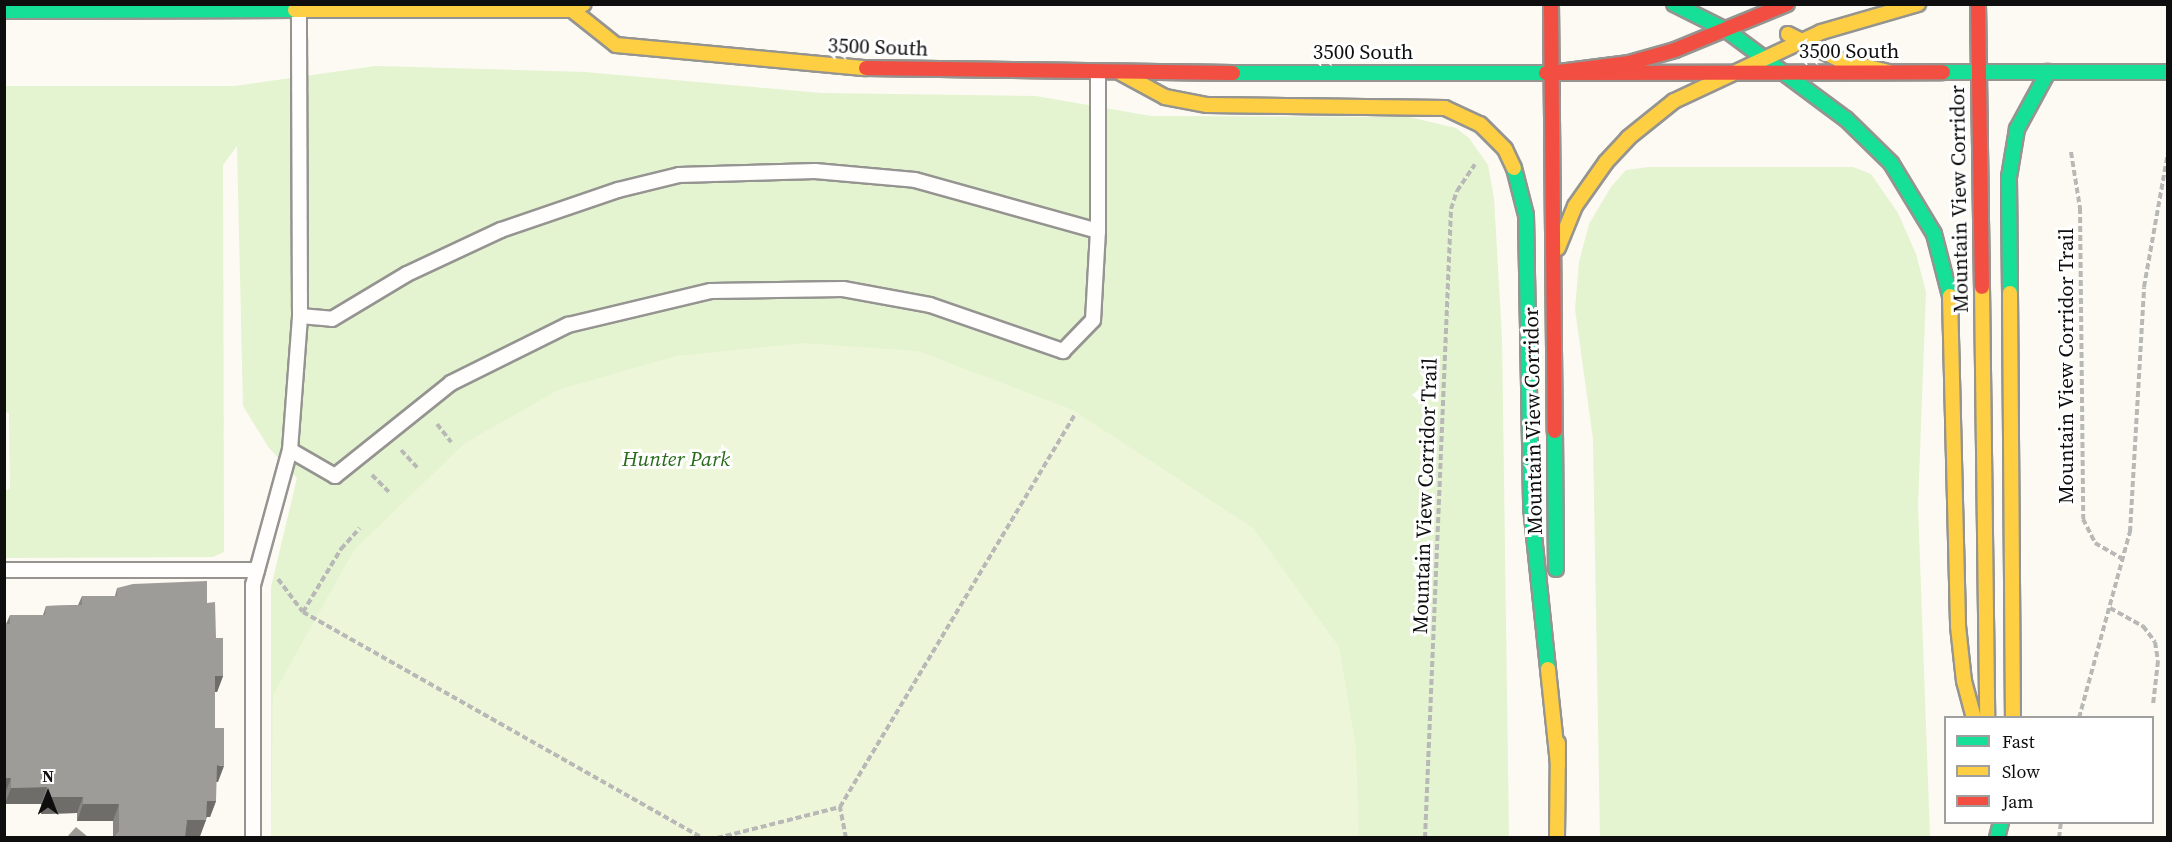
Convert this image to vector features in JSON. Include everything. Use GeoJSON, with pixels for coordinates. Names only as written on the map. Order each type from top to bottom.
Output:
{"type":"FeatureCollection","features":[{"type":"Feature","properties":{"kind":"main road","name":"Mountain View Corridor"},"geometry":{"type":"LineString","coordinates":[[1551,4],[1557,837]]}},
{"type":"Feature","properties":{"kind":"main road"},"geometry":{"type":"LineString","coordinates":[[1674,4],[1726,30],[1787,72],[1846,119],[1891,163],[1923,211],[1943,257],[1954,324],[1958,626],[1964,681],[1974,716]]}},
{"type":"Feature","properties":{"kind":"main road"},"geometry":{"type":"LineString","coordinates":[[1746,4],[1799,42],[1840,60],[1889,72]]}},
{"type":"Feature","properties":{"kind":"main road"},"geometry":{"type":"LineString","coordinates":[[1551,74],[1629,63],[1726,30],[1787,4]]}},
{"type":"Feature","properties":{"kind":"main road"},"geometry":{"type":"LineString","coordinates":[[1553,266],[1575,207],[1609,158],[1674,101],[1764,56],[1799,42],[1868,17],[1918,4]]}},
{"type":"Feature","properties":{"kind":"main road","name":"Mountain View Corridor"},"geometry":{"type":"LineString","coordinates":[[1978,4],[1987,716]]}},
{"type":"Feature","properties":{"kind":"main road","name":"3500 South"},"geometry":{"type":"LineString","coordinates":[[4,11],[299,11],[578,7],[616,45],[848,68],[1098,74],[2168,72]]}},
{"type":"Feature","properties":{"kind":"main road"},"geometry":{"type":"LineString","coordinates":[[2013,716],[2009,177],[2017,129],[2048,72]]}},
{"type":"Feature","properties":{"kind":"main road"},"geometry":{"type":"LineString","coordinates":[[1121,74],[1165,97],[1208,105],[1445,108],[1480,124],[1505,149],[1520,181],[1526,215],[1531,507],[1558,764]]}},
{"type":"Feature","properties":{"kind":"lane"},"geometry":{"type":"LineString","coordinates":[[253,837],[253,585],[290,450],[300,316],[299,11]]}},
{"type":"Feature","properties":{"kind":"lane"},"geometry":{"type":"LineString","coordinates":[[290,450],[335,476],[451,383],[568,325],[711,291],[843,289],[930,305],[1063,351],[1094,320],[1098,231],[1098,74]]}},
{"type":"Feature","properties":{"kind":"lane"},"geometry":{"type":"LineString","coordinates":[[300,316],[332,319],[407,274],[501,230],[618,190],[679,175],[815,171],[915,180],[1098,231]]}},
{"type":"Feature","properties":{"kind":"lane"},"geometry":{"type":"LineString","coordinates":[[4,570],[257,570]]}},
{"type":"Feature","properties":{"kind":"path","name":"Mountain View Corridor Trail"},"geometry":{"type":"LineString","coordinates":[[2071,152],[2080,208],[2083,519],[2095,543],[2125,560]]}},
{"type":"Feature","properties":{"kind":"path"},"geometry":{"type":"LineString","coordinates":[[2079,716],[2125,560],[2135,494],[2136,402],[2144,287],[2168,152]]}},
{"type":"Feature","properties":{"kind":"path","name":"Mountain View Corridor Trail"},"geometry":{"type":"LineString","coordinates":[[1425,837],[1450,219],[1457,191],[1476,163]]}},
{"type":"Feature","properties":{"kind":"path"},"geometry":{"type":"LineString","coordinates":[[846,837],[840,807],[1075,414]]}},
{"type":"Feature","properties":{"kind":"path"},"geometry":{"type":"LineString","coordinates":[[303,612],[341,549],[360,528]]}},
{"type":"Feature","properties":{"kind":"path"},"geometry":{"type":"LineString","coordinates":[[278,579],[303,612],[702,837]]}},
{"type":"Feature","properties":{"kind":"path"},"geometry":{"type":"LineString","coordinates":[[2110,608],[2143,626],[2155,642],[2157,661],[2153,705]]}},
{"type":"Feature","properties":{"kind":"path"},"geometry":{"type":"LineString","coordinates":[[717,837],[840,807]]}},
{"type":"Feature","properties":{"kind":"green space","name":"Hunter Park"},"geometry":{"type":"Polygon","coordinates":[[[376,66],[585,72],[821,93],[1036,96],[1151,116],[1409,117],[1456,128],[1469,138],[1488,165],[1494,198],[1502,338],[1509,837],[271,837],[271,587],[297,478],[269,448],[243,406],[237,146],[223,165],[224,552],[213,557],[5,558],[4,492],[10,488],[9,413],[4,412],[5,86],[235,86],[376,66]]]}},
{"type":"Feature","properties":{"kind":"green space"},"geometry":{"type":"Polygon","coordinates":[[[1649,167],[1853,167],[1871,174],[1898,213],[1916,254],[1926,292],[1918,505],[1930,837],[1600,837],[1593,439],[1575,309],[1579,262],[1589,224],[1611,187],[1626,170],[1649,167]]]}},
{"type":"Feature","properties":{"kind":"green space"},"geometry":{"type":"Polygon","coordinates":[[[802,343],[918,351],[1073,410],[1253,528],[1339,647],[1356,748],[1359,837],[271,837],[273,695],[354,550],[465,443],[558,390],[676,356],[802,343]]]}},
{"type":"Feature","properties":{"kind":"building"},"geometry":{"type":"Polygon","coordinates":[[[207,581],[207,603],[215,602],[216,638],[223,638],[223,676],[215,676],[215,728],[224,728],[224,766],[217,765],[216,801],[207,801],[206,820],[187,820],[185,837],[114,837],[119,831],[119,804],[83,804],[83,797],[47,797],[47,787],[11,788],[11,778],[4,778],[4,624],[10,624],[10,615],[45,615],[46,606],[82,605],[82,596],[117,596],[117,588],[133,584],[207,581]]]}},
{"type":"Feature","properties":{"kind":"building"},"geometry":{"type":"Polygon","coordinates":[[[76,827],[88,837],[67,837],[76,827]]]}},
{"type":"Feature","properties":{"kind":"traffic: fast"},"geometry":{"type":"LineString","coordinates":[[1674,4],[1726,30],[1846,119],[1891,163],[1934,234],[1950,296]]}},
{"type":"Feature","properties":{"kind":"traffic: fast"},"geometry":{"type":"LineString","coordinates":[[4,11],[295,10]]}},
{"type":"Feature","properties":{"kind":"traffic: fast"},"geometry":{"type":"LineString","coordinates":[[1943,72],[2168,72]]}},
{"type":"Feature","properties":{"kind":"traffic: fast"},"geometry":{"type":"LineString","coordinates":[[2010,293],[2009,177],[2017,129],[2048,72]]}},
{"type":"Feature","properties":{"kind":"traffic: fast"},"geometry":{"type":"LineString","coordinates":[[1233,73],[1546,73]]}},
{"type":"Feature","properties":{"kind":"traffic: fast"},"geometry":{"type":"LineString","coordinates":[[1514,168],[1526,215],[1531,507],[1548,669]]}},
{"type":"Feature","properties":{"kind":"traffic: fast"},"geometry":{"type":"LineString","coordinates":[[1555,431],[1556,569]]}},
{"type":"Feature","properties":{"kind":"traffic: fast"},"geometry":{"type":"LineString","coordinates":[[1997,838],[2000,824]]}},
{"type":"Feature","properties":{"kind":"traffic: slow"},"geometry":{"type":"LineString","coordinates":[[295,10],[572,10],[584,4]]}},
{"type":"Feature","properties":{"kind":"traffic: slow"},"geometry":{"type":"LineString","coordinates":[[1558,248],[1575,206],[1606,162],[1628,138],[1674,101],[1821,32],[1918,4]]}},
{"type":"Feature","properties":{"kind":"traffic: slow"},"geometry":{"type":"LineString","coordinates":[[572,10],[616,45],[866,68]]}},
{"type":"Feature","properties":{"kind":"traffic: slow"},"geometry":{"type":"LineString","coordinates":[[1788,34],[1840,60],[1889,72]]}},
{"type":"Feature","properties":{"kind":"traffic: slow"},"geometry":{"type":"LineString","coordinates":[[1121,73],[1165,97],[1207,105],[1445,108],[1480,124],[1505,149],[1514,168]]}},
{"type":"Feature","properties":{"kind":"traffic: slow"},"geometry":{"type":"LineString","coordinates":[[1982,287],[1987,716]]}},
{"type":"Feature","properties":{"kind":"traffic: slow"},"geometry":{"type":"LineString","coordinates":[[2010,293],[2013,716]]}},
{"type":"Feature","properties":{"kind":"traffic: slow"},"geometry":{"type":"LineString","coordinates":[[1950,296],[1958,626],[1964,681],[1973,716]]}},
{"type":"Feature","properties":{"kind":"traffic: slow"},"geometry":{"type":"LineString","coordinates":[[1548,669],[1558,764]]}},
{"type":"Feature","properties":{"kind":"traffic: slow"},"geometry":{"type":"LineString","coordinates":[[1557,838],[1558,743]]}},
{"type":"Feature","properties":{"kind":"traffic: jam"},"geometry":{"type":"LineString","coordinates":[[1551,4],[1555,431]]}},
{"type":"Feature","properties":{"kind":"traffic: jam"},"geometry":{"type":"LineString","coordinates":[[1551,73],[1629,63],[1675,50],[1787,4]]}},
{"type":"Feature","properties":{"kind":"traffic: jam"},"geometry":{"type":"LineString","coordinates":[[1978,4],[1982,287]]}},
{"type":"Feature","properties":{"kind":"traffic: jam"},"geometry":{"type":"LineString","coordinates":[[866,68],[1233,73]]}},
{"type":"Feature","properties":{"kind":"traffic: jam"},"geometry":{"type":"LineString","coordinates":[[1546,73],[1943,72]]}}]}
